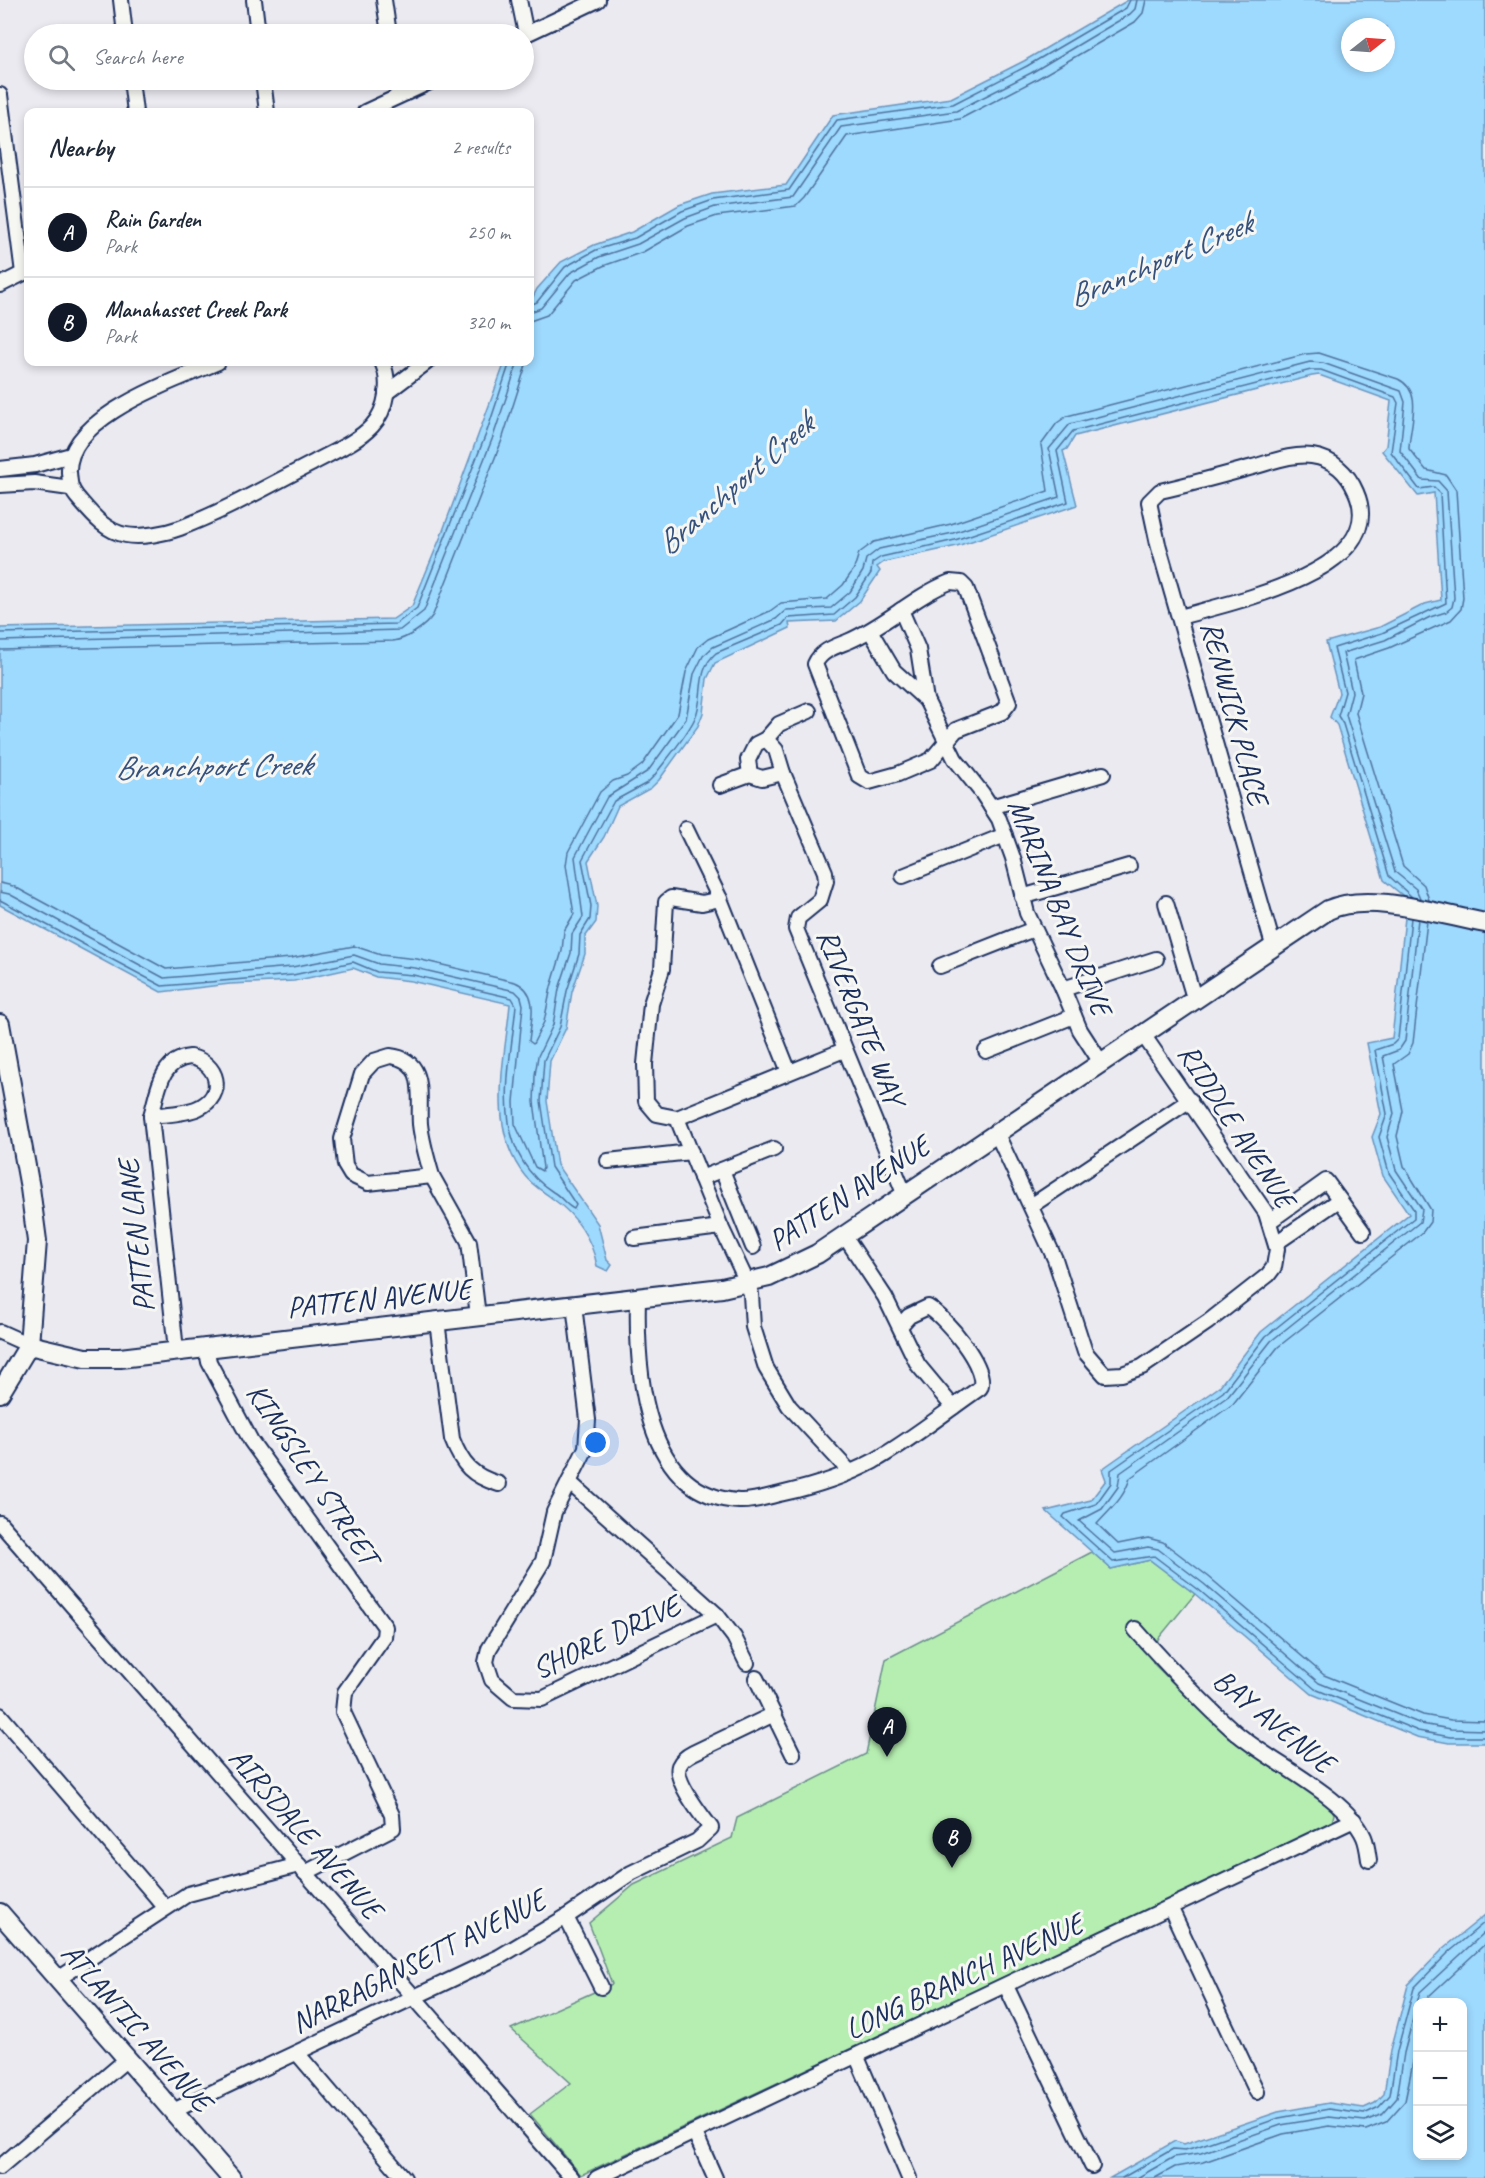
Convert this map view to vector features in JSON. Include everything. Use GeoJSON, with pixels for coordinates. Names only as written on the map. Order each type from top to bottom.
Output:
{"type":"FeatureCollection","features":[{"type":"Feature","properties":{"kind":"street"},"geometry":{"type":"LineString","coordinates":[[121,0],[124,24]]}},
{"type":"Feature","properties":{"kind":"street"},"geometry":{"type":"LineString","coordinates":[[254,0],[257,24]]}},
{"type":"Feature","properties":{"kind":"street"},"geometry":{"type":"LineString","coordinates":[[384,0],[388,24]]}},
{"type":"Feature","properties":{"kind":"street"},"geometry":{"type":"LineString","coordinates":[[519,0],[523,24]]}},
{"type":"Feature","properties":{"kind":"street"},"geometry":{"type":"LineString","coordinates":[[534,31],[597,0]]}},
{"type":"Feature","properties":{"kind":"street"},"geometry":{"type":"LineString","coordinates":[[132,90],[134,108]]}},
{"type":"Feature","properties":{"kind":"street"},"geometry":{"type":"LineString","coordinates":[[265,90],[267,108]]}},
{"type":"Feature","properties":{"kind":"street"},"geometry":{"type":"LineString","coordinates":[[397,90],[398,96]]}},
{"type":"Feature","properties":{"kind":"street"},"geometry":{"type":"LineString","coordinates":[[373,108],[412,90]]}},
{"type":"Feature","properties":{"kind":"street"},"geometry":{"type":"LineString","coordinates":[[0,95],[24,258]]}},
{"type":"Feature","properties":{"kind":"street"},"geometry":{"type":"LineString","coordinates":[[0,285],[24,273]]}},
{"type":"Feature","properties":{"kind":"street"},"geometry":{"type":"LineString","coordinates":[[0,469],[35,465],[71,455],[99,420],[210,366]]}},
{"type":"Feature","properties":{"kind":"street"},"geometry":{"type":"LineString","coordinates":[[71,455],[70,488],[101,525],[127,535],[180,527],[242,500],[341,448],[371,428],[382,410],[386,393],[383,366]]}},
{"type":"Feature","properties":{"kind":"street"},"geometry":{"type":"LineString","coordinates":[[386,393],[422,366]]}},
{"type":"Feature","properties":{"kind":"street","name":"RENWICK PLACE"},"geometry":{"type":"LineString","coordinates":[[1180,617],[1277,588],[1338,558],[1357,534],[1362,512],[1360,501],[1341,470],[1322,458],[1297,456],[1160,491],[1153,495],[1149,508],[1273,945]]}},
{"type":"Feature","properties":{"kind":"street"},"geometry":{"type":"LineString","coordinates":[[0,485],[34,483],[70,488]]}},
{"type":"Feature","properties":{"kind":"street"},"geometry":{"type":"LineString","coordinates":[[950,582],[961,583],[966,588],[1009,698],[1007,708],[956,730],[931,760],[874,782],[859,776],[815,664],[822,654],[871,632],[933,589],[950,582]]}},
{"type":"Feature","properties":{"kind":"street","name":"MARINA BAY DRIVE"},"geometry":{"type":"LineString","coordinates":[[901,610],[912,629],[918,649],[926,700],[955,759],[990,807],[1005,835],[1022,897],[1034,929],[1064,988],[1080,1030],[1100,1061]]}},
{"type":"Feature","properties":{"kind":"street"},"geometry":{"type":"LineString","coordinates":[[871,632],[894,671],[926,700]]}},
{"type":"Feature","properties":{"kind":"street"},"geometry":{"type":"LineString","coordinates":[[750,774],[748,760],[752,750],[779,724],[809,711]]}},
{"type":"Feature","properties":{"kind":"street","name":"RIVERGATE WAY"},"geometry":{"type":"LineString","coordinates":[[766,739],[776,750],[783,773],[825,872],[826,881],[820,900],[798,918],[796,929],[904,1193]]}},
{"type":"Feature","properties":{"kind":"street"},"geometry":{"type":"LineString","coordinates":[[720,785],[750,774],[762,778],[783,773]]}},
{"type":"Feature","properties":{"kind":"street"},"geometry":{"type":"LineString","coordinates":[[990,807],[1103,774]]}},
{"type":"Feature","properties":{"kind":"street"},"geometry":{"type":"LineString","coordinates":[[686,829],[720,899],[789,1072]]}},
{"type":"Feature","properties":{"kind":"street"},"geometry":{"type":"LineString","coordinates":[[903,876],[1005,835]]}},
{"type":"Feature","properties":{"kind":"street"},"geometry":{"type":"LineString","coordinates":[[1022,897],[1129,866]]}},
{"type":"Feature","properties":{"kind":"street"},"geometry":{"type":"LineString","coordinates":[[720,899],[702,903],[670,898],[664,905],[662,969],[651,1004],[647,1036],[646,1101],[657,1114],[677,1118],[844,1050]]}},
{"type":"Feature","properties":{"kind":"street","name":"PATTEN AVENUE"},"geometry":{"type":"LineString","coordinates":[[29,1345],[85,1358],[120,1358],[206,1346],[722,1288],[769,1278],[787,1270],[844,1235],[1273,945],[1333,908],[1360,902],[1395,906],[1485,923]]}},
{"type":"Feature","properties":{"kind":"street"},"geometry":{"type":"LineString","coordinates":[[1166,903],[1194,998]]}},
{"type":"Feature","properties":{"kind":"street"},"geometry":{"type":"LineString","coordinates":[[940,966],[1034,929]]}},
{"type":"Feature","properties":{"kind":"street"},"geometry":{"type":"LineString","coordinates":[[1064,988],[1156,959]]}},
{"type":"Feature","properties":{"kind":"street"},"geometry":{"type":"LineString","coordinates":[[986,1051],[1074,1016]]}},
{"type":"Feature","properties":{"kind":"street"},"geometry":{"type":"LineString","coordinates":[[0,1024],[35,1220],[36,1270],[29,1345],[0,1394]]}},
{"type":"Feature","properties":{"kind":"street","name":"RIDDLE AVENUE"},"geometry":{"type":"LineString","coordinates":[[1142,1033],[1190,1100],[1270,1221],[1276,1243],[1339,1200],[1363,1232]]}},
{"type":"Feature","properties":{"kind":"street","name":"PATTEN LANE"},"geometry":{"type":"LineString","coordinates":[[151,1116],[196,1109],[205,1104],[216,1082],[211,1067],[190,1057],[175,1060],[164,1073],[151,1116],[176,1350]]}},
{"type":"Feature","properties":{"kind":"street"},"geometry":{"type":"LineString","coordinates":[[432,1176],[368,1183],[351,1175],[345,1165],[342,1145],[348,1117],[362,1074],[380,1058],[398,1057],[406,1061],[419,1076],[420,1125],[432,1176],[469,1242],[478,1316]]}},
{"type":"Feature","properties":{"kind":"street"},"geometry":{"type":"LineString","coordinates":[[1031,1206],[1190,1100]]}},
{"type":"Feature","properties":{"kind":"street"},"geometry":{"type":"LineString","coordinates":[[677,1118],[721,1227],[747,1282],[759,1349],[775,1386],[789,1406],[850,1472]]}},
{"type":"Feature","properties":{"kind":"street"},"geometry":{"type":"LineString","coordinates":[[996,1132],[1055,1259],[1086,1352],[1105,1375],[1122,1374],[1142,1367],[1208,1322],[1268,1275],[1277,1257],[1276,1243]]}},
{"type":"Feature","properties":{"kind":"street"},"geometry":{"type":"LineString","coordinates":[[701,1178],[774,1149]]}},
{"type":"Feature","properties":{"kind":"street"},"geometry":{"type":"LineString","coordinates":[[608,1161],[691,1152]]}},
{"type":"Feature","properties":{"kind":"street"},"geometry":{"type":"LineString","coordinates":[[722,1170],[753,1247]]}},
{"type":"Feature","properties":{"kind":"street"},"geometry":{"type":"LineString","coordinates":[[1270,1221],[1326,1181],[1339,1200]]}},
{"type":"Feature","properties":{"kind":"street"},"geometry":{"type":"LineString","coordinates":[[634,1238],[721,1227]]}},
{"type":"Feature","properties":{"kind":"street"},"geometry":{"type":"LineString","coordinates":[[844,1235],[900,1326],[906,1345],[918,1365],[952,1407]]}},
{"type":"Feature","properties":{"kind":"street"},"geometry":{"type":"LineString","coordinates":[[638,1298],[637,1354],[645,1401],[663,1449],[687,1481],[720,1498],[745,1501],[816,1485],[850,1472],[890,1452],[982,1385],[980,1373],[962,1342],[938,1313],[928,1307],[909,1316],[900,1326]]}},
{"type":"Feature","properties":{"kind":"street","name":"SHORE DRIVE"},"geometry":{"type":"LineString","coordinates":[[574,1305],[588,1430],[586,1448],[554,1512],[549,1544],[543,1561],[487,1652],[489,1675],[500,1689],[519,1700],[542,1699],[717,1615]]}},
{"type":"Feature","properties":{"kind":"street"},"geometry":{"type":"LineString","coordinates":[[437,1321],[452,1439],[457,1452],[478,1478],[499,1484]]}},
{"type":"Feature","properties":{"kind":"street"},"geometry":{"type":"LineString","coordinates":[[0,1332],[29,1345]]}},
{"type":"Feature","properties":{"kind":"street","name":"KINGSLEY STREET"},"geometry":{"type":"LineString","coordinates":[[206,1346],[209,1362],[251,1441],[385,1627],[384,1637],[345,1692],[343,1712],[352,1736],[392,1815],[393,1828],[302,1869]]}},
{"type":"Feature","properties":{"kind":"street","name":"SHORE DRIVE"},"geometry":{"type":"LineString","coordinates":[[569,1482],[717,1615],[734,1636],[747,1663]]}},
{"type":"Feature","properties":{"kind":"street","name":"AIRSDALE AVENUE"},"geometry":{"type":"LineString","coordinates":[[0,1523],[572,2178]]}},
{"type":"Feature","properties":{"kind":"street","name":"BAY AVENUE"},"geometry":{"type":"LineString","coordinates":[[1135,1629],[1170,1669],[1235,1732],[1337,1804],[1354,1820],[1365,1838],[1370,1860]]}},
{"type":"Feature","properties":{"kind":"street"},"geometry":{"type":"LineString","coordinates":[[756,1678],[794,1754]]}},
{"type":"Feature","properties":{"kind":"street","name":"NARRAGANSETT AVENUE"},"geometry":{"type":"LineString","coordinates":[[173,2111],[499,1957],[566,1917],[614,1883],[697,1840],[711,1828],[678,1775],[679,1766],[684,1758],[693,1753],[774,1714]]}},
{"type":"Feature","properties":{"kind":"street"},"geometry":{"type":"LineString","coordinates":[[0,1715],[165,1907]]}},
{"type":"Feature","properties":{"kind":"street","name":"LONG BRANCH AVENUE"},"geometry":{"type":"LineString","coordinates":[[597,2178],[1171,1909],[1354,1820]]}},
{"type":"Feature","properties":{"kind":"street"},"geometry":{"type":"LineString","coordinates":[[58,1978],[165,1907],[199,1889],[302,1869]]}},
{"type":"Feature","properties":{"kind":"street"},"geometry":{"type":"LineString","coordinates":[[1171,1909],[1257,2092]]}},
{"type":"Feature","properties":{"kind":"street","name":"ATLANTIC AVENUE"},"geometry":{"type":"LineString","coordinates":[[0,1913],[231,2178]]}},
{"type":"Feature","properties":{"kind":"street"},"geometry":{"type":"LineString","coordinates":[[566,1917],[601,1987]]}},
{"type":"Feature","properties":{"kind":"street"},"geometry":{"type":"LineString","coordinates":[[1006,1986],[1092,2166]]}},
{"type":"Feature","properties":{"kind":"street"},"geometry":{"type":"LineString","coordinates":[[297,2053],[404,2178]]}},
{"type":"Feature","properties":{"kind":"street"},"geometry":{"type":"LineString","coordinates":[[857,2057],[908,2176]]}},
{"type":"Feature","properties":{"kind":"street"},"geometry":{"type":"LineString","coordinates":[[0,2167],[127,2059]]}},
{"type":"Feature","properties":{"kind":"street"},"geometry":{"type":"LineString","coordinates":[[695,2133],[715,2178]]}},
{"type":"Feature","properties":{"kind":"green space"},"geometry":{"type":"Polygon","coordinates":[[[1092,1552],[1111,1569],[1150,1560],[1195,1594],[1158,1639],[1153,1663],[1228,1737],[1330,1805],[1334,1814],[1332,1823],[581,2175],[530,2114],[571,2083],[511,2029],[612,1984],[589,1923],[634,1885],[732,1838],[737,1818],[866,1754],[886,1659],[1092,1552]]]}},
{"type":"Feature","properties":{"kind":"water","name":"Branchport Creek"},"geometry":{"type":"Polygon","coordinates":[[[1128,0],[1485,0],[1485,1743],[1449,1743],[1417,1737],[1312,1694],[1195,1594],[1150,1560],[1111,1569],[1046,1511],[1091,1500],[1106,1480],[1102,1469],[1219,1387],[1261,1332],[1409,1214],[1383,1176],[1372,1137],[1381,1114],[1367,1043],[1392,1038],[1407,899],[1384,880],[1337,725],[1330,717],[1339,693],[1326,642],[1380,627],[1425,604],[1441,600],[1434,493],[1418,496],[1382,451],[1386,446],[1391,401],[1319,375],[1075,436],[1067,449],[1063,451],[1077,505],[957,546],[884,562],[877,567],[880,571],[860,601],[836,621],[789,623],[790,628],[715,663],[707,679],[703,713],[698,726],[651,788],[618,806],[604,837],[588,861],[597,906],[596,922],[585,937],[585,954],[572,992],[566,1028],[550,1061],[547,1101],[557,1165],[598,1224],[607,1260],[612,1265],[608,1271],[597,1266],[587,1237],[576,1220],[561,1205],[528,1180],[513,1157],[506,1137],[501,1093],[510,1004],[411,981],[376,977],[353,968],[294,981],[230,984],[161,992],[0,905],[0,628],[393,619],[412,606],[441,536],[504,366],[534,366],[534,295],[537,289],[561,262],[594,245],[632,232],[679,205],[712,194],[786,185],[833,115],[951,98],[1024,61],[1128,0]]]}},
{"type":"Feature","properties":{"kind":"water"},"geometry":{"type":"Polygon","coordinates":[[[1485,1915],[1485,2178],[1110,2178],[1175,2141],[1184,2144],[1278,2112],[1329,2103],[1364,2108],[1375,2103],[1384,2094],[1391,2050],[1408,1985],[1444,1948],[1485,1915]]]}},
{"type":"Feature","properties":{"kind":"place","name":"Rain Garden"},"geometry":{"type":"Point","coordinates":[887,1757]}},
{"type":"Feature","properties":{"kind":"place","name":"Manahasset Creek Park"},"geometry":{"type":"Point","coordinates":[952,1868]}}]}
